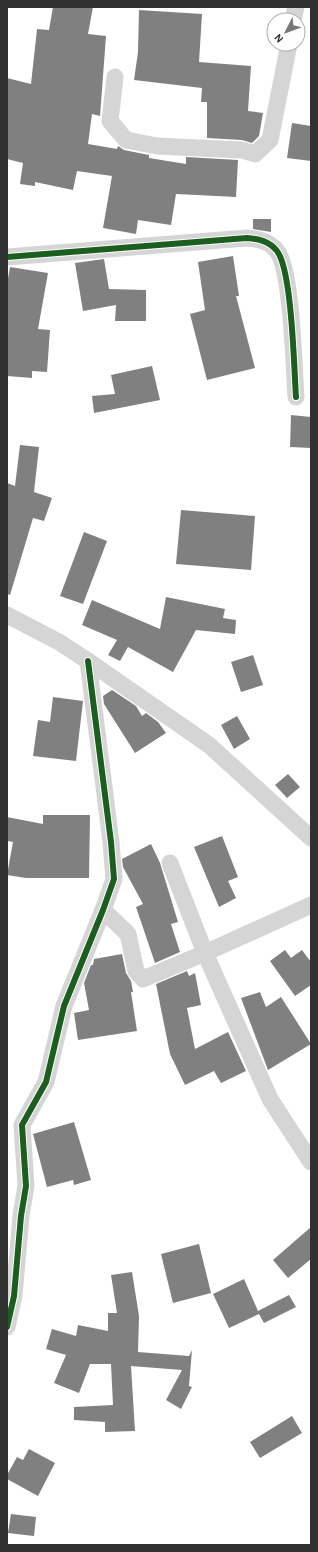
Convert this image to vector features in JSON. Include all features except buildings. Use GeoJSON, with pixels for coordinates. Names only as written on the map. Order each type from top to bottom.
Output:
{"type":"FeatureCollection","features":[{"type":"Feature","properties":{"kind":"street"},"geometry":{"type":"LineString","coordinates":[[115,77],[110,121],[126,140],[157,146],[242,150],[255,154],[270,140],[286,52]]}},
{"type":"Feature","properties":{"kind":"street"},"geometry":{"type":"LineString","coordinates":[[7,257],[247,238],[266,242],[276,250],[281,258],[285,274],[290,312],[296,396]]}},
{"type":"Feature","properties":{"kind":"street"},"geometry":{"type":"LineString","coordinates":[[7,615],[59,642],[209,746],[311,838]]}},
{"type":"Feature","properties":{"kind":"street"},"geometry":{"type":"LineString","coordinates":[[7,1327],[14,1296],[20,1216],[26,1186],[22,1125],[46,1082],[64,1006],[104,910],[114,879],[111,842],[88,661]]}},
{"type":"Feature","properties":{"kind":"street"},"geometry":{"type":"LineString","coordinates":[[170,863],[205,953],[270,1099],[311,1162]]}},
{"type":"Feature","properties":{"kind":"street"},"geometry":{"type":"LineString","coordinates":[[104,910],[128,934],[136,971],[143,979],[311,905]]}},
{"type":"Feature","properties":{"kind":"cycle path"},"geometry":{"type":"LineString","coordinates":[[7,257],[247,238],[260,240],[267,243],[277,251],[282,262],[286,278],[293,343],[296,397]]}},
{"type":"Feature","properties":{"kind":"cycle path"},"geometry":{"type":"LineString","coordinates":[[7,1327],[14,1296],[21,1216],[26,1186],[22,1125],[46,1082],[64,1006],[114,879],[111,842],[88,661]]}}]}
